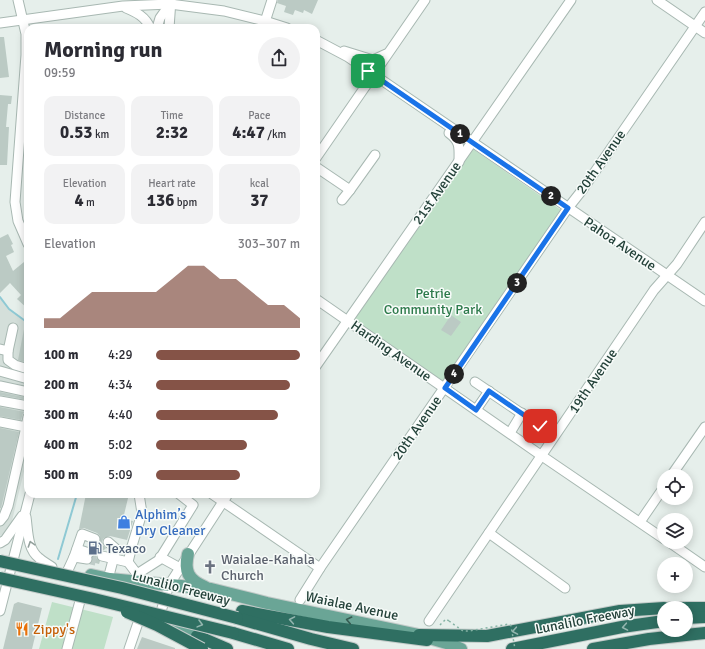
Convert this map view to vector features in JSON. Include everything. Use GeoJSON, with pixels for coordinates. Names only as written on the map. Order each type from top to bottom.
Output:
{"type":"FeatureCollection","features":[{"type":"Feature","properties":{"kind":"highway","name":"Lunalilo Freeway"},"geometry":{"type":"LineString","coordinates":[[0,561],[239,614],[311,639],[353,649]]}},
{"type":"Feature","properties":{"kind":"highway"},"geometry":{"type":"LineString","coordinates":[[2,582],[94,599],[233,633],[288,649]]}},
{"type":"Feature","properties":{"kind":"highway"},"geometry":{"type":"LineString","coordinates":[[94,599],[157,625],[202,649]]}},
{"type":"Feature","properties":{"kind":"highway"},"geometry":{"type":"LineString","coordinates":[[419,635],[487,636],[620,611],[657,608]]}},
{"type":"Feature","properties":{"kind":"highway"},"geometry":{"type":"LineString","coordinates":[[693,608],[705,608]]}},
{"type":"Feature","properties":{"kind":"highway"},"geometry":{"type":"LineString","coordinates":[[239,614],[380,635],[446,642]]}},
{"type":"Feature","properties":{"kind":"highway"},"geometry":{"type":"LineString","coordinates":[[693,618],[705,617]]}},
{"type":"Feature","properties":{"kind":"highway","name":"Lunalilo Freeway"},"geometry":{"type":"LineString","coordinates":[[513,649],[622,627],[657,622]]}},
{"type":"Feature","properties":{"kind":"highway"},"geometry":{"type":"LineString","coordinates":[[593,649],[649,639],[705,633]]}},
{"type":"Feature","properties":{"kind":"highway"},"geometry":{"type":"LineString","coordinates":[[197,636],[227,649]]}},
{"type":"Feature","properties":{"kind":"main road"},"geometry":{"type":"LineString","coordinates":[[188,554],[187,568],[189,576],[196,584],[211,589]]}},
{"type":"Feature","properties":{"kind":"main road","name":"Waialae Avenue"},"geometry":{"type":"LineString","coordinates":[[0,556],[108,579],[136,578],[169,585],[211,589],[272,604],[419,635],[446,642],[461,649]]}},
{"type":"Feature","properties":{"kind":"main road"},"geometry":{"type":"LineString","coordinates":[[2,582],[159,618],[197,636],[218,649]]}},
{"type":"Feature","properties":{"kind":"street"},"geometry":{"type":"LineString","coordinates":[[18,0],[24,27]]}},
{"type":"Feature","properties":{"kind":"street"},"geometry":{"type":"LineString","coordinates":[[0,23],[122,6],[170,2],[224,11],[264,24],[272,0]]}},
{"type":"Feature","properties":{"kind":"street"},"geometry":{"type":"LineString","coordinates":[[320,152],[425,0]]}},
{"type":"Feature","properties":{"kind":"street","name":"21st Avenue"},"geometry":{"type":"LineString","coordinates":[[320,360],[473,143],[571,0]]}},
{"type":"Feature","properties":{"kind":"street"},"geometry":{"type":"LineString","coordinates":[[657,0],[705,33]]}},
{"type":"Feature","properties":{"kind":"street"},"geometry":{"type":"LineString","coordinates":[[158,24],[160,18],[170,2]]}},
{"type":"Feature","properties":{"kind":"street"},"geometry":{"type":"LineString","coordinates":[[169,24],[170,2]]}},
{"type":"Feature","properties":{"kind":"street"},"geometry":{"type":"LineString","coordinates":[[122,6],[143,17],[147,24]]}},
{"type":"Feature","properties":{"kind":"street","name":"20th Avenue"},"geometry":{"type":"LineString","coordinates":[[300,600],[320,568],[705,12]]}},
{"type":"Feature","properties":{"kind":"street"},"geometry":{"type":"LineString","coordinates":[[320,42],[373,60],[388,54]]}},
{"type":"Feature","properties":{"kind":"street","name":"Pahoa Avenue"},"geometry":{"type":"LineString","coordinates":[[320,42],[348,57],[705,301]]}},
{"type":"Feature","properties":{"kind":"street"},"geometry":{"type":"LineString","coordinates":[[24,84],[16,202],[18,221],[24,235]]}},
{"type":"Feature","properties":{"kind":"street"},"geometry":{"type":"LineString","coordinates":[[426,111],[438,125],[456,138],[459,148],[459,162]]}},
{"type":"Feature","properties":{"kind":"street"},"geometry":{"type":"LineString","coordinates":[[342,200],[375,155]]}},
{"type":"Feature","properties":{"kind":"street"},"geometry":{"type":"LineString","coordinates":[[320,169],[350,190]]}},
{"type":"Feature","properties":{"kind":"street","name":"19th Avenue"},"geometry":{"type":"LineString","coordinates":[[429,621],[654,290],[677,264],[705,222]]}},
{"type":"Feature","properties":{"kind":"street","name":"Harding Avenue"},"geometry":{"type":"LineString","coordinates":[[320,302],[657,534]]}},
{"type":"Feature","properties":{"kind":"street"},"geometry":{"type":"LineString","coordinates":[[14,328],[4,350],[8,360],[11,363],[24,368]]}},
{"type":"Feature","properties":{"kind":"street"},"geometry":{"type":"LineString","coordinates":[[0,371],[24,378]]}},
{"type":"Feature","properties":{"kind":"street"},"geometry":{"type":"LineString","coordinates":[[475,382],[540,426]]}},
{"type":"Feature","properties":{"kind":"street"},"geometry":{"type":"LineString","coordinates":[[0,386],[24,391]]}},
{"type":"Feature","properties":{"kind":"street"},"geometry":{"type":"LineString","coordinates":[[476,410],[489,391]]}},
{"type":"Feature","properties":{"kind":"street"},"geometry":{"type":"LineString","coordinates":[[0,401],[24,405]]}},
{"type":"Feature","properties":{"kind":"street"},"geometry":{"type":"LineString","coordinates":[[510,433],[522,413]]}},
{"type":"Feature","properties":{"kind":"street"},"geometry":{"type":"LineString","coordinates":[[0,422],[24,427]]}},
{"type":"Feature","properties":{"kind":"street"},"geometry":{"type":"LineString","coordinates":[[676,469],[705,427]]}},
{"type":"Feature","properties":{"kind":"street"},"geometry":{"type":"LineString","coordinates":[[0,521],[8,506],[24,436]]}},
{"type":"Feature","properties":{"kind":"street"},"geometry":{"type":"LineString","coordinates":[[640,522],[657,497]]}},
{"type":"Feature","properties":{"kind":"street"},"geometry":{"type":"LineString","coordinates":[[0,611],[2,582],[13,559],[29,498]]}},
{"type":"Feature","properties":{"kind":"street"},"geometry":{"type":"LineString","coordinates":[[140,498],[142,513],[133,540],[128,562],[136,578],[159,560],[193,505],[184,498]]}},
{"type":"Feature","properties":{"kind":"street"},"geometry":{"type":"LineString","coordinates":[[159,618],[169,585],[226,498],[320,568]]}},
{"type":"Feature","properties":{"kind":"street"},"geometry":{"type":"LineString","coordinates":[[0,543],[5,540],[26,511]]}},
{"type":"Feature","properties":{"kind":"street"},"geometry":{"type":"LineString","coordinates":[[26,511],[29,541],[34,552],[38,558],[52,567]]}},
{"type":"Feature","properties":{"kind":"street"},"geometry":{"type":"LineString","coordinates":[[489,533],[565,588]]}},
{"type":"Feature","properties":{"kind":"street"},"geometry":{"type":"LineString","coordinates":[[68,570],[76,553],[82,534],[91,549],[76,553]]}},
{"type":"Feature","properties":{"kind":"street"},"geometry":{"type":"LineString","coordinates":[[108,579],[113,559],[116,549],[104,552],[113,559],[128,562]]}},
{"type":"Feature","properties":{"kind":"street"},"geometry":{"type":"LineString","coordinates":[[679,549],[705,567]]}},
{"type":"Feature","properties":{"kind":"street"},"geometry":{"type":"LineString","coordinates":[[160,557],[180,568]]}},
{"type":"Feature","properties":{"kind":"street"},"geometry":{"type":"LineString","coordinates":[[67,649],[80,601]]}},
{"type":"Feature","properties":{"kind":"street"},"geometry":{"type":"LineString","coordinates":[[129,649],[141,614]]}},
{"type":"Feature","properties":{"kind":"path"},"geometry":{"type":"LineString","coordinates":[[449,621],[463,631],[509,624],[511,626],[513,649]]}},
{"type":"Feature","properties":{"kind":"shaded area"},"geometry":{"type":"Polygon","coordinates":[[[0,298],[9,309],[24,320],[24,471],[10,529],[0,536],[0,298]]]}},
{"type":"Feature","properties":{"kind":"green space","name":"Petrie Community Park"},"geometry":{"type":"Polygon","coordinates":[[[473,149],[561,210],[444,383],[352,319],[473,149]]]}},
{"type":"Feature","properties":{"kind":"green space"},"geometry":{"type":"Polygon","coordinates":[[[52,602],[113,617],[104,649],[39,649],[52,602]]]}},
{"type":"Feature","properties":{"kind":"building"},"geometry":{"type":"Polygon","coordinates":[[[278,0],[318,0],[312,14],[304,10],[303,13],[295,10],[293,15],[284,12],[286,6],[277,3],[278,0]]]}},
{"type":"Feature","properties":{"kind":"building"},"geometry":{"type":"Polygon","coordinates":[[[0,37],[4,37],[9,77],[0,78],[0,37]]]}},
{"type":"Feature","properties":{"kind":"building"},"geometry":{"type":"Polygon","coordinates":[[[0,95],[12,96],[11,104],[8,104],[6,127],[9,127],[7,165],[0,165],[0,95]]]}},
{"type":"Feature","properties":{"kind":"building"},"geometry":{"type":"Polygon","coordinates":[[[8,234],[13,244],[11,245],[14,252],[6,256],[13,271],[24,262],[24,305],[17,299],[21,295],[10,283],[0,293],[0,238],[8,234]]]}},
{"type":"Feature","properties":{"kind":"building"},"geometry":{"type":"Polygon","coordinates":[[[451,315],[461,322],[451,336],[441,330],[451,315]]]}},
{"type":"Feature","properties":{"kind":"building"},"geometry":{"type":"Polygon","coordinates":[[[24,329],[24,362],[18,360],[24,329]]]}},
{"type":"Feature","properties":{"kind":"building"},"geometry":{"type":"Polygon","coordinates":[[[0,392],[24,397],[24,399],[0,395],[0,392]]]}},
{"type":"Feature","properties":{"kind":"building"},"geometry":{"type":"Polygon","coordinates":[[[0,407],[24,412],[21,420],[0,416],[0,407]]]}},
{"type":"Feature","properties":{"kind":"building"},"geometry":{"type":"Polygon","coordinates":[[[0,428],[19,432],[1,508],[0,508],[0,428]]]}},
{"type":"Feature","properties":{"kind":"building"},"geometry":{"type":"Polygon","coordinates":[[[85,498],[128,498],[123,519],[133,521],[127,540],[110,536],[104,538],[102,544],[106,548],[104,550],[100,550],[96,555],[96,558],[100,561],[99,564],[92,562],[95,552],[92,548],[93,545],[100,542],[100,536],[97,533],[84,528],[79,529],[85,498]]]}},
{"type":"Feature","properties":{"kind":"building","name":"Zippy's"},"geometry":{"type":"Polygon","coordinates":[[[18,602],[42,608],[32,649],[3,649],[14,604],[18,602]]]}},
{"type":"Feature","properties":{"kind":"building"},"geometry":{"type":"Polygon","coordinates":[[[142,637],[175,648],[175,649],[137,649],[142,637]]]}},
{"type":"Feature","properties":{"kind":"waterway"},"geometry":{"type":"LineString","coordinates":[[0,297],[9,309],[24,320]]}},
{"type":"Feature","properties":{"kind":"waterway"},"geometry":{"type":"LineString","coordinates":[[58,559],[76,498]]}},
{"type":"Feature","properties":{"kind":"tunnel"},"geometry":{"type":"LineString","coordinates":[[93,545],[105,548]]}},
{"type":"Feature","properties":{"kind":"tunnel"},"geometry":{"type":"LineString","coordinates":[[87,559],[100,562]]}},
{"type":"Feature","properties":{"kind":"place","name":"Alphim’s Dry Cleaner"},"geometry":{"type":"Point","coordinates":[124,522]}},
{"type":"Feature","properties":{"kind":"place","name":"Texaco"},"geometry":{"type":"Point","coordinates":[95,548]}},
{"type":"Feature","properties":{"kind":"place","name":"Waialae-Kahala Church"},"geometry":{"type":"Point","coordinates":[210,567]}},
{"type":"Feature","properties":{"kind":"place","name":"Zippy's"},"geometry":{"type":"Point","coordinates":[22,629]}},
{"type":"Feature","properties":{"kind":"route"},"geometry":{"type":"LineString","coordinates":[[368,71],[568,208],[445,388],[476,410],[489,391],[540,426]]}}]}
